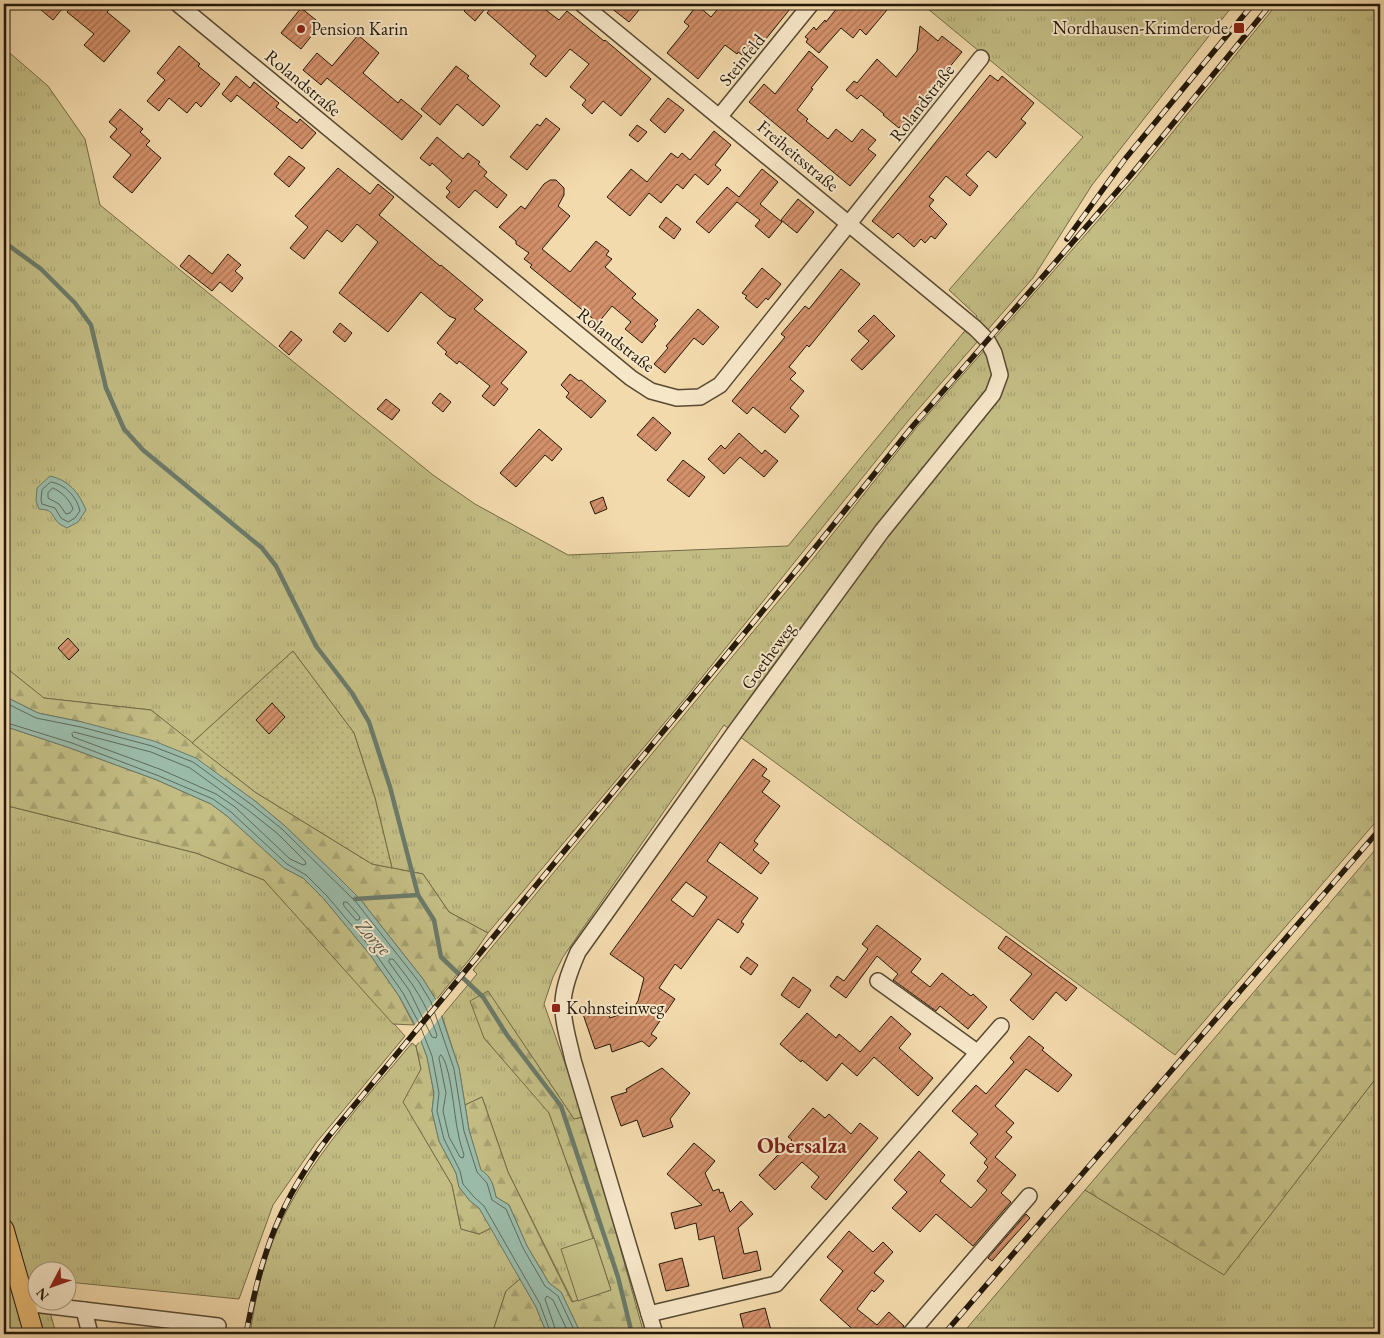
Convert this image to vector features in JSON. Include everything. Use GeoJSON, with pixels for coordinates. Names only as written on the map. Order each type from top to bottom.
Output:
{"type":"FeatureCollection","features":[{"type":"Feature","properties":{"kind":"main road"},"geometry":{"type":"LineString","coordinates":[[4,1230],[34,1334]]}},
{"type":"Feature","properties":{"kind":"street","name":"Rolandstraße"},"geometry":{"type":"LineString","coordinates":[[178,4],[631,378],[651,391],[677,398],[700,397],[720,385],[981,58]]}},
{"type":"Feature","properties":{"kind":"street","name":"Freiheitsstraße"},"geometry":{"type":"LineString","coordinates":[[582,4],[720,116],[987,340]]}},
{"type":"Feature","properties":{"kind":"street","name":"Steinfeld"},"geometry":{"type":"LineString","coordinates":[[720,116],[811,4]]}},
{"type":"Feature","properties":{"kind":"street","name":"Goetheweg"},"geometry":{"type":"LineString","coordinates":[[649,1314],[573,1060],[565,1027],[563,1001],[569,974],[578,952],[735,732],[882,531],[993,394],[1000,375],[994,353],[987,340]]}},
{"type":"Feature","properties":{"kind":"street"},"geometry":{"type":"LineString","coordinates":[[878,981],[977,1052]]}},
{"type":"Feature","properties":{"kind":"street"},"geometry":{"type":"LineString","coordinates":[[654,1334],[649,1314],[776,1284],[1001,1026]]}},
{"type":"Feature","properties":{"kind":"street"},"geometry":{"type":"LineString","coordinates":[[910,1334],[1029,1196]]}},
{"type":"Feature","properties":{"kind":"street"},"geometry":{"type":"LineString","coordinates":[[25,1303],[218,1326]]}},
{"type":"Feature","properties":{"kind":"street"},"geometry":{"type":"LineString","coordinates":[[84,1310],[90,1334]]}},
{"type":"Feature","properties":{"kind":"green space"},"geometry":{"type":"Polygon","coordinates":[[[922,4],[1234,4],[1092,185],[1033,278],[908,421],[687,696],[488,933],[449,912],[423,874],[392,868],[375,798],[354,733],[293,651],[192,743],[151,710],[43,698],[4,666],[4,234],[6,231],[4,230],[4,48],[48,86],[85,139],[100,205],[433,475],[475,504],[568,555],[788,546],[977,316],[949,290],[1083,137],[922,4]]]}},
{"type":"Feature","properties":{"kind":"green space"},"geometry":{"type":"Polygon","coordinates":[[[1277,4],[1380,4],[1380,817],[1175,1055],[724,725],[563,957],[553,977],[544,1004],[584,1117],[574,1119],[488,992],[484,1038],[549,1112],[611,1290],[573,1302],[508,1172],[482,1097],[465,1105],[459,1068],[442,1016],[477,974],[473,970],[809,564],[916,428],[1136,177],[1277,4]]]}},
{"type":"Feature","properties":{"kind":"green space"},"geometry":{"type":"Polygon","coordinates":[[[293,651],[354,733],[375,798],[392,868],[372,864],[255,792],[192,743],[293,651]]]}},
{"type":"Feature","properties":{"kind":"green space"},"geometry":{"type":"Polygon","coordinates":[[[4,666],[44,698],[151,710],[255,792],[372,864],[423,874],[449,912],[488,933],[473,955],[436,1000],[423,979],[360,899],[285,826],[255,801],[231,784],[82,722],[38,713],[4,696],[4,666]]]}},
{"type":"Feature","properties":{"kind":"green space"},"geometry":{"type":"Polygon","coordinates":[[[4,726],[157,780],[211,804],[227,816],[284,868],[303,878],[324,899],[371,956],[399,996],[414,1025],[393,1024],[264,880],[196,853],[4,805],[4,726]]]}},
{"type":"Feature","properties":{"kind":"green space"},"geometry":{"type":"Polygon","coordinates":[[[4,805],[196,853],[264,880],[405,1036],[316,1143],[273,1205],[239,1299],[78,1283],[78,1260],[28,1260],[28,1310],[49,1310],[56,1334],[10,1334],[4,1315],[4,805]]]}},
{"type":"Feature","properties":{"kind":"green space"},"geometry":{"type":"Polygon","coordinates":[[[1380,844],[1380,998],[1375,1005],[1380,1010],[1380,1073],[1224,1275],[1085,1190],[1380,844]]]}},
{"type":"Feature","properties":{"kind":"green space"},"geometry":{"type":"Polygon","coordinates":[[[488,991],[574,1119],[584,1117],[644,1334],[581,1334],[561,1292],[549,1283],[527,1246],[509,1205],[496,1197],[490,1179],[481,1171],[469,1130],[465,1105],[482,1097],[508,1172],[572,1302],[611,1290],[549,1113],[484,1038],[470,1001],[488,991]]]}},
{"type":"Feature","properties":{"kind":"green space"},"geometry":{"type":"Polygon","coordinates":[[[421,1040],[427,1057],[434,1093],[432,1111],[439,1141],[456,1173],[459,1187],[470,1201],[479,1208],[491,1228],[479,1234],[461,1229],[452,1185],[403,1102],[421,1069],[416,1046],[421,1040]]]}},
{"type":"Feature","properties":{"kind":"green space"},"geometry":{"type":"Polygon","coordinates":[[[412,1043],[416,1046],[421,1069],[404,1102],[452,1185],[461,1229],[479,1234],[491,1228],[520,1279],[506,1291],[492,1334],[250,1334],[257,1295],[268,1256],[277,1231],[290,1205],[304,1180],[338,1132],[412,1043]]]}},
{"type":"Feature","properties":{"kind":"green space"},"geometry":{"type":"Polygon","coordinates":[[[1380,1073],[1380,1334],[962,1334],[1085,1190],[1224,1274],[1380,1073]]]}},
{"type":"Feature","properties":{"kind":"green space"},"geometry":{"type":"Polygon","coordinates":[[[594,1238],[611,1290],[578,1301],[561,1249],[594,1238]]]}},
{"type":"Feature","properties":{"kind":"green space"},"geometry":{"type":"Polygon","coordinates":[[[520,1279],[536,1307],[547,1334],[492,1334],[506,1291],[520,1279]]]}},
{"type":"Feature","properties":{"kind":"water"},"geometry":{"type":"Polygon","coordinates":[[[50,476],[63,481],[73,488],[86,510],[78,522],[67,528],[58,523],[50,512],[39,509],[36,501],[37,488],[50,476]]]}},
{"type":"Feature","properties":{"kind":"water","name":"Zorge"},"geometry":{"type":"Polygon","coordinates":[[[4,696],[38,713],[82,722],[154,741],[196,758],[255,801],[285,826],[360,899],[423,979],[436,1000],[459,1068],[469,1130],[481,1170],[490,1178],[496,1197],[509,1205],[527,1246],[549,1283],[561,1292],[581,1334],[547,1334],[536,1307],[479,1208],[470,1201],[459,1187],[456,1173],[439,1141],[432,1111],[434,1093],[427,1057],[415,1025],[399,996],[371,956],[324,899],[303,878],[284,868],[227,816],[211,804],[157,780],[4,726],[4,696]]]}},
{"type":"Feature","properties":{"kind":"pier"},"geometry":{"type":"Polygon","coordinates":[[[437,998],[444,1013],[419,1043],[413,1027],[437,998]]]}},
{"type":"Feature","properties":{"kind":"building"},"geometry":{"type":"Polygon","coordinates":[[[34,4],[66,4],[53,20],[34,4]]]}},
{"type":"Feature","properties":{"kind":"building"},"geometry":{"type":"Polygon","coordinates":[[[74,4],[114,4],[107,12],[130,31],[104,62],[84,45],[94,34],[67,12],[74,4]]]}},
{"type":"Feature","properties":{"kind":"building"},"geometry":{"type":"Polygon","coordinates":[[[470,4],[489,4],[475,21],[464,11],[470,4]]]}},
{"type":"Feature","properties":{"kind":"building"},"geometry":{"type":"Polygon","coordinates":[[[494,4],[538,4],[559,20],[567,11],[651,79],[621,116],[603,101],[592,114],[582,105],[586,100],[570,87],[589,64],[570,49],[546,77],[530,64],[536,56],[487,13],[494,4]]]}},
{"type":"Feature","properties":{"kind":"building"},"geometry":{"type":"Polygon","coordinates":[[[606,4],[644,4],[629,22],[606,4]]]}},
{"type":"Feature","properties":{"kind":"building"},"geometry":{"type":"Polygon","coordinates":[[[722,4],[794,4],[749,60],[725,45],[698,79],[667,53],[689,26],[684,22],[697,5],[711,17],[722,4]]]}},
{"type":"Feature","properties":{"kind":"building"},"geometry":{"type":"Polygon","coordinates":[[[840,4],[892,4],[866,35],[860,29],[853,38],[841,28],[819,53],[806,42],[808,39],[805,37],[814,27],[816,30],[825,20],[826,22],[840,4]]]}},
{"type":"Feature","properties":{"kind":"building","name":"Pension Karin"},"geometry":{"type":"Polygon","coordinates":[[[301,8],[321,24],[301,49],[281,33],[301,8]]]}},
{"type":"Feature","properties":{"kind":"building"},"geometry":{"type":"Polygon","coordinates":[[[920,26],[938,41],[942,36],[962,52],[899,128],[861,95],[857,99],[846,90],[854,81],[857,83],[877,59],[896,77],[917,51],[920,26]]]}},
{"type":"Feature","properties":{"kind":"building"},"geometry":{"type":"Polygon","coordinates":[[[358,35],[379,53],[363,73],[398,103],[401,99],[422,116],[402,140],[327,78],[321,85],[303,70],[317,53],[332,66],[358,35]]]}},
{"type":"Feature","properties":{"kind":"building"},"geometry":{"type":"Polygon","coordinates":[[[179,46],[200,64],[198,66],[220,84],[201,107],[196,102],[187,113],[169,98],[159,111],[147,101],[165,80],[157,73],[179,46]]]}},
{"type":"Feature","properties":{"kind":"building"},"geometry":{"type":"Polygon","coordinates":[[[809,51],[828,67],[811,88],[813,89],[797,110],[808,119],[806,121],[828,139],[836,129],[852,142],[862,129],[876,140],[868,149],[876,155],[850,186],[749,102],[764,84],[775,94],[809,51]]]}},
{"type":"Feature","properties":{"kind":"building"},"geometry":{"type":"Polygon","coordinates":[[[456,66],[500,106],[483,126],[457,104],[440,125],[421,109],[456,66]]]}},
{"type":"Feature","properties":{"kind":"building"},"geometry":{"type":"Polygon","coordinates":[[[990,75],[998,81],[1002,76],[1034,103],[1021,119],[1026,123],[996,158],[988,151],[966,175],[978,186],[970,196],[946,176],[929,197],[934,200],[929,206],[947,224],[935,239],[931,236],[925,243],[921,239],[914,247],[898,233],[893,238],[872,221],[990,75]]]}},
{"type":"Feature","properties":{"kind":"building"},"geometry":{"type":"Polygon","coordinates":[[[236,76],[250,88],[254,82],[279,103],[276,107],[297,123],[300,119],[316,133],[302,149],[237,95],[231,102],[222,94],[236,76]]]}},
{"type":"Feature","properties":{"kind":"building"},"geometry":{"type":"Polygon","coordinates":[[[668,98],[684,110],[665,133],[650,120],[668,98]]]}},
{"type":"Feature","properties":{"kind":"building"},"geometry":{"type":"Polygon","coordinates":[[[120,109],[143,129],[140,132],[150,141],[146,145],[161,158],[132,193],[113,177],[131,155],[110,137],[117,129],[109,122],[120,109]]]}},
{"type":"Feature","properties":{"kind":"building"},"geometry":{"type":"Polygon","coordinates":[[[546,118],[560,129],[527,170],[510,157],[537,124],[540,126],[546,118]]]}},
{"type":"Feature","properties":{"kind":"building"},"geometry":{"type":"Polygon","coordinates":[[[637,125],[647,132],[638,142],[629,135],[637,125]]]}},
{"type":"Feature","properties":{"kind":"building"},"geometry":{"type":"Polygon","coordinates":[[[714,131],[731,145],[715,165],[721,170],[708,185],[695,174],[683,189],[677,184],[661,203],[649,193],[630,216],[607,197],[631,169],[647,182],[671,153],[678,158],[682,153],[690,160],[714,131]]]}},
{"type":"Feature","properties":{"kind":"building"},"geometry":{"type":"Polygon","coordinates":[[[437,137],[463,159],[468,153],[480,162],[478,164],[487,172],[484,176],[507,195],[497,208],[475,190],[459,208],[446,197],[450,192],[446,188],[452,181],[432,163],[430,166],[420,158],[437,137]]]}},
{"type":"Feature","properties":{"kind":"building"},"geometry":{"type":"Polygon","coordinates":[[[289,156],[305,168],[289,187],[274,174],[289,156]]]}},
{"type":"Feature","properties":{"kind":"building"},"geometry":{"type":"Polygon","coordinates":[[[338,168],[370,194],[378,184],[394,197],[379,215],[483,300],[474,309],[527,352],[501,383],[508,389],[494,406],[482,396],[490,386],[459,361],[457,364],[445,354],[447,352],[437,343],[456,319],[449,316],[421,292],[388,332],[339,293],[378,242],[357,224],[342,242],[327,230],[304,259],[290,248],[308,227],[295,216],[338,168]]]}},
{"type":"Feature","properties":{"kind":"building"},"geometry":{"type":"Polygon","coordinates":[[[762,169],[778,182],[760,204],[782,222],[769,238],[755,226],[760,220],[737,202],[709,233],[696,222],[727,187],[739,197],[762,169]]]}},
{"type":"Feature","properties":{"kind":"building"},"geometry":{"type":"Polygon","coordinates":[[[550,180],[556,180],[564,188],[564,195],[558,206],[570,216],[542,249],[570,272],[596,241],[609,251],[606,255],[612,259],[605,267],[636,294],[632,298],[658,320],[654,324],[656,326],[642,343],[625,329],[631,322],[612,306],[598,323],[530,267],[532,265],[524,259],[529,253],[516,244],[516,241],[499,227],[521,206],[525,209],[544,184],[550,180]]]}},
{"type":"Feature","properties":{"kind":"building"},"geometry":{"type":"Polygon","coordinates":[[[798,199],[814,212],[797,233],[781,220],[798,199]]]}},
{"type":"Feature","properties":{"kind":"building"},"geometry":{"type":"Polygon","coordinates":[[[666,217],[681,229],[674,239],[659,227],[666,217]]]}},
{"type":"Feature","properties":{"kind":"building"},"geometry":{"type":"Polygon","coordinates":[[[228,254],[241,265],[235,271],[243,278],[232,292],[220,282],[212,291],[180,266],[189,255],[212,274],[228,254]]]}},
{"type":"Feature","properties":{"kind":"building"},"geometry":{"type":"Polygon","coordinates":[[[762,268],[781,284],[768,300],[766,298],[757,308],[742,293],[762,268]]]}},
{"type":"Feature","properties":{"kind":"building"},"geometry":{"type":"Polygon","coordinates":[[[841,269],[860,284],[809,347],[807,345],[789,367],[796,373],[790,379],[804,391],[790,408],[799,416],[785,433],[753,407],[747,414],[732,401],[785,337],[781,334],[805,306],[809,309],[841,269]]]}},
{"type":"Feature","properties":{"kind":"building"},"geometry":{"type":"Polygon","coordinates":[[[698,309],[719,327],[703,345],[694,338],[665,373],[654,364],[668,348],[666,346],[698,309]]]}},
{"type":"Feature","properties":{"kind":"building"},"geometry":{"type":"Polygon","coordinates":[[[874,315],[895,336],[862,370],[851,360],[869,341],[858,331],[874,315]]]}},
{"type":"Feature","properties":{"kind":"building"},"geometry":{"type":"Polygon","coordinates":[[[340,323],[352,333],[345,342],[333,332],[340,323]]]}},
{"type":"Feature","properties":{"kind":"building"},"geometry":{"type":"Polygon","coordinates":[[[291,331],[302,340],[289,355],[279,346],[291,331]]]}},
{"type":"Feature","properties":{"kind":"building"},"geometry":{"type":"Polygon","coordinates":[[[570,374],[579,381],[581,380],[606,401],[591,418],[566,397],[569,393],[561,385],[570,374]]]}},
{"type":"Feature","properties":{"kind":"building"},"geometry":{"type":"Polygon","coordinates":[[[440,393],[451,402],[443,412],[432,403],[440,393]]]}},
{"type":"Feature","properties":{"kind":"building"},"geometry":{"type":"Polygon","coordinates":[[[386,399],[400,410],[392,420],[377,409],[386,399]]]}},
{"type":"Feature","properties":{"kind":"building"},"geometry":{"type":"Polygon","coordinates":[[[653,417],[671,433],[656,451],[637,435],[653,417]]]}},
{"type":"Feature","properties":{"kind":"building"},"geometry":{"type":"Polygon","coordinates":[[[539,429],[562,449],[552,461],[545,455],[516,487],[500,473],[539,429]]]}},
{"type":"Feature","properties":{"kind":"building"},"geometry":{"type":"Polygon","coordinates":[[[739,433],[762,454],[765,450],[778,461],[764,477],[740,457],[724,474],[708,459],[721,445],[725,449],[739,433]]]}},
{"type":"Feature","properties":{"kind":"building"},"geometry":{"type":"Polygon","coordinates":[[[683,460],[705,477],[689,497],[667,480],[683,460]]]}},
{"type":"Feature","properties":{"kind":"building"},"geometry":{"type":"Polygon","coordinates":[[[603,497],[607,509],[595,514],[590,502],[603,497]]]}},
{"type":"Feature","properties":{"kind":"building"},"geometry":{"type":"Polygon","coordinates":[[[68,638],[79,650],[69,660],[58,648],[68,638]]]}},
{"type":"Feature","properties":{"kind":"building"},"geometry":{"type":"Polygon","coordinates":[[[272,703],[285,717],[269,734],[256,720],[272,703]]]}},
{"type":"Feature","properties":{"kind":"building"},"geometry":{"type":"Polygon","coordinates":[[[753,759],[767,769],[762,776],[770,781],[762,792],[780,806],[754,841],[758,844],[753,850],[769,863],[761,874],[720,842],[707,861],[758,898],[741,922],[744,924],[738,933],[718,919],[681,969],[675,964],[659,988],[675,999],[651,1034],[657,1038],[649,1047],[642,1041],[612,1052],[610,1044],[595,1049],[583,1014],[605,1006],[610,1018],[632,1010],[638,1001],[644,978],[610,954],[753,759]],[[686,882],[671,900],[693,917],[707,897],[686,882]]]}},
{"type":"Feature","properties":{"kind":"building"},"geometry":{"type":"Polygon","coordinates":[[[877,925],[921,959],[911,972],[930,987],[942,973],[971,996],[973,994],[987,1007],[968,1029],[940,1006],[936,1011],[893,980],[898,974],[877,956],[846,998],[830,986],[837,976],[844,981],[868,949],[862,944],[877,925]]]}},
{"type":"Feature","properties":{"kind":"building"},"geometry":{"type":"Polygon","coordinates":[[[1006,936],[1077,988],[1066,1001],[1056,992],[1033,1020],[1010,1000],[1032,974],[998,948],[1006,936]]]}},
{"type":"Feature","properties":{"kind":"building"},"geometry":{"type":"Polygon","coordinates":[[[747,957],[758,965],[751,975],[740,967],[747,957]]]}},
{"type":"Feature","properties":{"kind":"building"},"geometry":{"type":"Polygon","coordinates":[[[793,977],[811,990],[799,1008],[781,995],[793,977]]]}},
{"type":"Feature","properties":{"kind":"building"},"geometry":{"type":"Polygon","coordinates":[[[807,1013],[836,1038],[839,1034],[860,1052],[891,1016],[911,1034],[899,1048],[933,1078],[918,1096],[874,1057],[857,1076],[842,1063],[827,1081],[780,1044],[807,1013]]]}},
{"type":"Feature","properties":{"kind":"building"},"geometry":{"type":"Polygon","coordinates":[[[1029,1036],[1044,1048],[1042,1050],[1072,1075],[1058,1092],[1026,1069],[995,1106],[1014,1123],[1006,1132],[1012,1137],[995,1157],[1016,1175],[1001,1193],[1011,1202],[973,1246],[936,1214],[920,1232],[892,1208],[907,1192],[894,1180],[919,1151],[945,1175],[940,1181],[971,1208],[987,1190],[977,1181],[988,1167],[984,1163],[987,1159],[970,1143],[978,1134],[952,1111],[976,1085],[986,1094],[1014,1062],[1010,1058],[1029,1036]]]}},
{"type":"Feature","properties":{"kind":"building"},"geometry":{"type":"Polygon","coordinates":[[[662,1068],[690,1093],[670,1119],[673,1127],[643,1137],[637,1120],[621,1126],[611,1097],[627,1092],[626,1089],[662,1068]]]}},
{"type":"Feature","properties":{"kind":"building"},"geometry":{"type":"Polygon","coordinates":[[[813,1108],[825,1118],[829,1114],[851,1134],[860,1123],[878,1138],[826,1200],[811,1187],[819,1177],[802,1162],[775,1190],[759,1175],[792,1140],[788,1137],[813,1108]]]}},
{"type":"Feature","properties":{"kind":"building"},"geometry":{"type":"Polygon","coordinates":[[[694,1143],[715,1161],[705,1173],[713,1191],[719,1189],[720,1193],[723,1192],[730,1212],[741,1201],[753,1214],[738,1228],[744,1254],[757,1251],[761,1270],[723,1279],[714,1236],[699,1240],[696,1223],[675,1229],[671,1213],[702,1205],[667,1174],[694,1143]]]}},
{"type":"Feature","properties":{"kind":"building"},"geometry":{"type":"Polygon","coordinates":[[[1026,1214],[1030,1218],[992,1261],[988,1258],[1026,1214]]]}},
{"type":"Feature","properties":{"kind":"building"},"geometry":{"type":"Polygon","coordinates":[[[849,1231],[873,1252],[883,1242],[893,1252],[874,1273],[884,1281],[874,1292],[872,1290],[857,1309],[877,1325],[889,1312],[904,1326],[899,1334],[858,1334],[820,1300],[843,1271],[827,1257],[849,1231]]]}},
{"type":"Feature","properties":{"kind":"building"},"geometry":{"type":"Polygon","coordinates":[[[682,1258],[689,1286],[666,1291],[659,1264],[682,1258]]]}},
{"type":"Feature","properties":{"kind":"building"},"geometry":{"type":"Polygon","coordinates":[[[765,1308],[772,1334],[745,1334],[740,1314],[765,1308]]]}},
{"type":"Feature","properties":{"kind":"waterway"},"geometry":{"type":"LineString","coordinates":[[4,242],[41,269],[75,303],[91,325],[106,388],[124,429],[143,450],[262,548],[276,566],[316,646],[352,693],[369,722],[390,787],[418,895],[434,920],[441,957],[483,997],[507,1035],[561,1106],[618,1277],[632,1334]]}},
{"type":"Feature","properties":{"kind":"waterway"},"geometry":{"type":"LineString","coordinates":[[355,899],[418,895]]}},
{"type":"Feature","properties":{"kind":"railway"},"geometry":{"type":"LineString","coordinates":[[1067,239],[1125,159],[1253,4]]}},
{"type":"Feature","properties":{"kind":"railway"},"geometry":{"type":"LineString","coordinates":[[246,1334],[258,1279],[274,1230],[297,1184],[329,1136],[818,544],[912,427],[1126,181],[1271,4]]}},
{"type":"Feature","properties":{"kind":"railway"},"geometry":{"type":"LineString","coordinates":[[944,1334],[1380,829]]}},
{"type":"Feature","properties":{"kind":"place","name":"Nordhausen-Krimderode"},"geometry":{"type":"Point","coordinates":[1239,28]}},
{"type":"Feature","properties":{"kind":"place","name":"Pension Karin"},"geometry":{"type":"Point","coordinates":[301,29]}},
{"type":"Feature","properties":{"kind":"place","name":"Kohnsteinweg"},"geometry":{"type":"Point","coordinates":[556,1008]}},
{"type":"Feature","properties":{"kind":"district","name":"Obersalza"},"geometry":{"type":"Point","coordinates":[802,1145]}}]}
